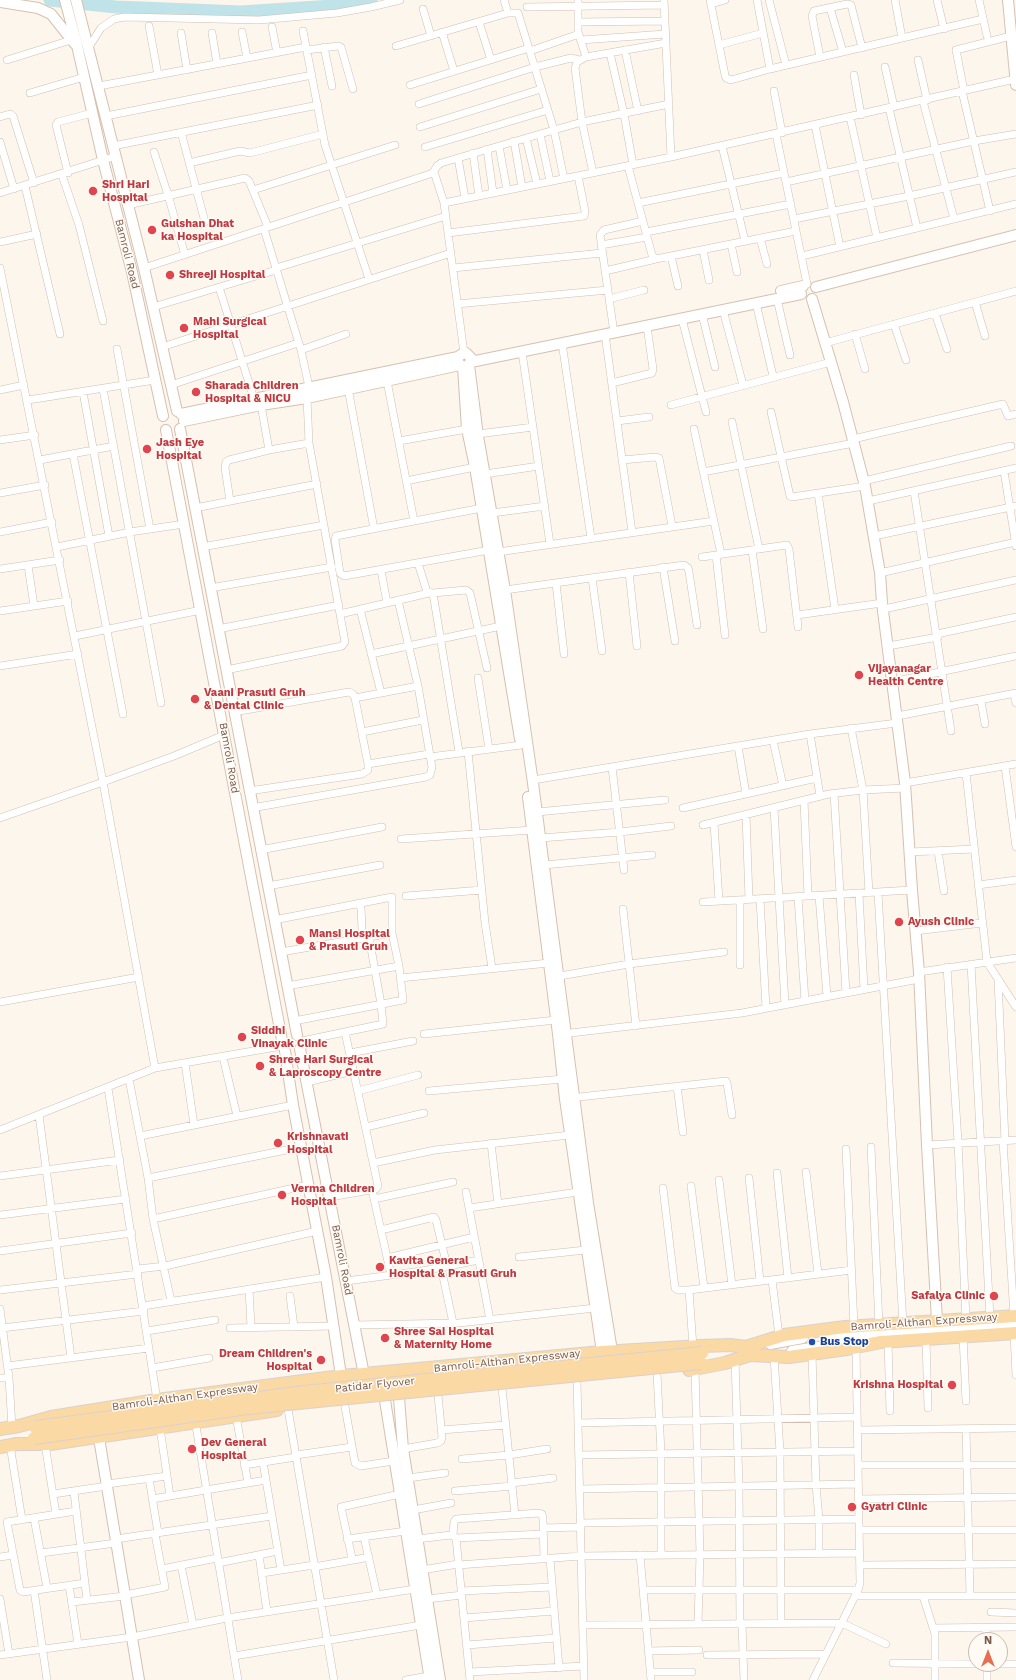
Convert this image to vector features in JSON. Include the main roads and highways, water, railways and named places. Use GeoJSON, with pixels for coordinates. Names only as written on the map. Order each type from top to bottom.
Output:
{"type":"FeatureCollection","features":[{"type":"Feature","properties":{"kind":"main road","name":"Bamroli-Althan Expressway"},"geometry":{"type":"LineString","coordinates":[[730,1345],[748,1351],[779,1336],[854,1326],[883,1333],[903,1324],[937,1330],[966,1320],[990,1318],[1015,1325]]}},
{"type":"Feature","properties":{"kind":"main road"},"geometry":{"type":"LineString","coordinates":[[748,1351],[789,1357],[856,1347],[883,1333],[926,1339],[937,1330],[963,1336],[1015,1325]]}},
{"type":"Feature","properties":{"kind":"main road","name":"Patidar Flyover"},"geometry":{"type":"LineString","coordinates":[[698,1358],[716,1352],[730,1345]]}},
{"type":"Feature","properties":{"kind":"main road","name":"Patidar Flyover"},"geometry":{"type":"LineString","coordinates":[[9,1446],[38,1437],[304,1392],[698,1358],[730,1361],[748,1351]]}},
{"type":"Feature","properties":{"kind":"main road","name":"Bamroli-Althan Expressway"},"geometry":{"type":"LineString","coordinates":[[0,1429],[51,1417],[157,1400],[380,1372],[607,1352],[698,1358]]}},
{"type":"Feature","properties":{"kind":"main road"},"geometry":{"type":"LineString","coordinates":[[38,1437],[99,1438],[196,1422],[344,1401],[384,1400],[658,1373],[698,1358]]}},
{"type":"Feature","properties":{"kind":"main road","name":"Patidar Flyover"},"geometry":{"type":"LineString","coordinates":[[16,1426],[38,1437]]}},
{"type":"Feature","properties":{"kind":"waterway"},"geometry":{"type":"LineString","coordinates":[[50,0],[116,7],[241,12],[363,4],[371,0]]}},
{"type":"Feature","properties":{"kind":"place","name":"Shri Hari Hospital"},"geometry":{"type":"Point","coordinates":[93,191]}},
{"type":"Feature","properties":{"kind":"place","name":"Gulshan Dhat ka Hospital"},"geometry":{"type":"Point","coordinates":[152,230]}},
{"type":"Feature","properties":{"kind":"place","name":"Shreeji Hospital"},"geometry":{"type":"Point","coordinates":[170,275]}},
{"type":"Feature","properties":{"kind":"place","name":"Mahi Surgical Hospital"},"geometry":{"type":"Point","coordinates":[184,328]}},
{"type":"Feature","properties":{"kind":"place","name":"Sharada Children Hospital & NICU"},"geometry":{"type":"Point","coordinates":[196,392]}},
{"type":"Feature","properties":{"kind":"place","name":"Jash Eye Hospital"},"geometry":{"type":"Point","coordinates":[147,449]}},
{"type":"Feature","properties":{"kind":"place","name":"Vijayanagar Health Centre"},"geometry":{"type":"Point","coordinates":[859,675]}},
{"type":"Feature","properties":{"kind":"place","name":"Vaani Prasuti Gruh & Dental Clinic"},"geometry":{"type":"Point","coordinates":[195,699]}},
{"type":"Feature","properties":{"kind":"place","name":"Ayush Clinic"},"geometry":{"type":"Point","coordinates":[899,922]}},
{"type":"Feature","properties":{"kind":"place","name":"Mansi Hospital & Prasuti Gruh"},"geometry":{"type":"Point","coordinates":[300,940]}},
{"type":"Feature","properties":{"kind":"place","name":"Siddhi Vinayak Clinic"},"geometry":{"type":"Point","coordinates":[242,1037]}},
{"type":"Feature","properties":{"kind":"place","name":"Shree Hari Surgical & Laproscopy Centre"},"geometry":{"type":"Point","coordinates":[260,1066]}},
{"type":"Feature","properties":{"kind":"place","name":"Krishnavati Hospital"},"geometry":{"type":"Point","coordinates":[278,1143]}},
{"type":"Feature","properties":{"kind":"place","name":"Verma Children Hospital"},"geometry":{"type":"Point","coordinates":[282,1195]}},
{"type":"Feature","properties":{"kind":"place","name":"Kavita General Hospital & Prasuti Gruh"},"geometry":{"type":"Point","coordinates":[380,1267]}},
{"type":"Feature","properties":{"kind":"place","name":"Safalya Clinic"},"geometry":{"type":"Point","coordinates":[994,1296]}},
{"type":"Feature","properties":{"kind":"place","name":"Shree Sai Hospital & Maternity Home"},"geometry":{"type":"Point","coordinates":[385,1338]}},
{"type":"Feature","properties":{"kind":"place","name":"Bus Stop"},"geometry":{"type":"Point","coordinates":[812,1342]}},
{"type":"Feature","properties":{"kind":"place","name":"Dream Children's Hospital"},"geometry":{"type":"Point","coordinates":[321,1360]}},
{"type":"Feature","properties":{"kind":"place","name":"Krishna Hospital"},"geometry":{"type":"Point","coordinates":[952,1385]}},
{"type":"Feature","properties":{"kind":"place","name":"Dev General Hospital"},"geometry":{"type":"Point","coordinates":[192,1449]}},
{"type":"Feature","properties":{"kind":"place","name":"Gyatri Clinic"},"geometry":{"type":"Point","coordinates":[852,1507]}}]}
